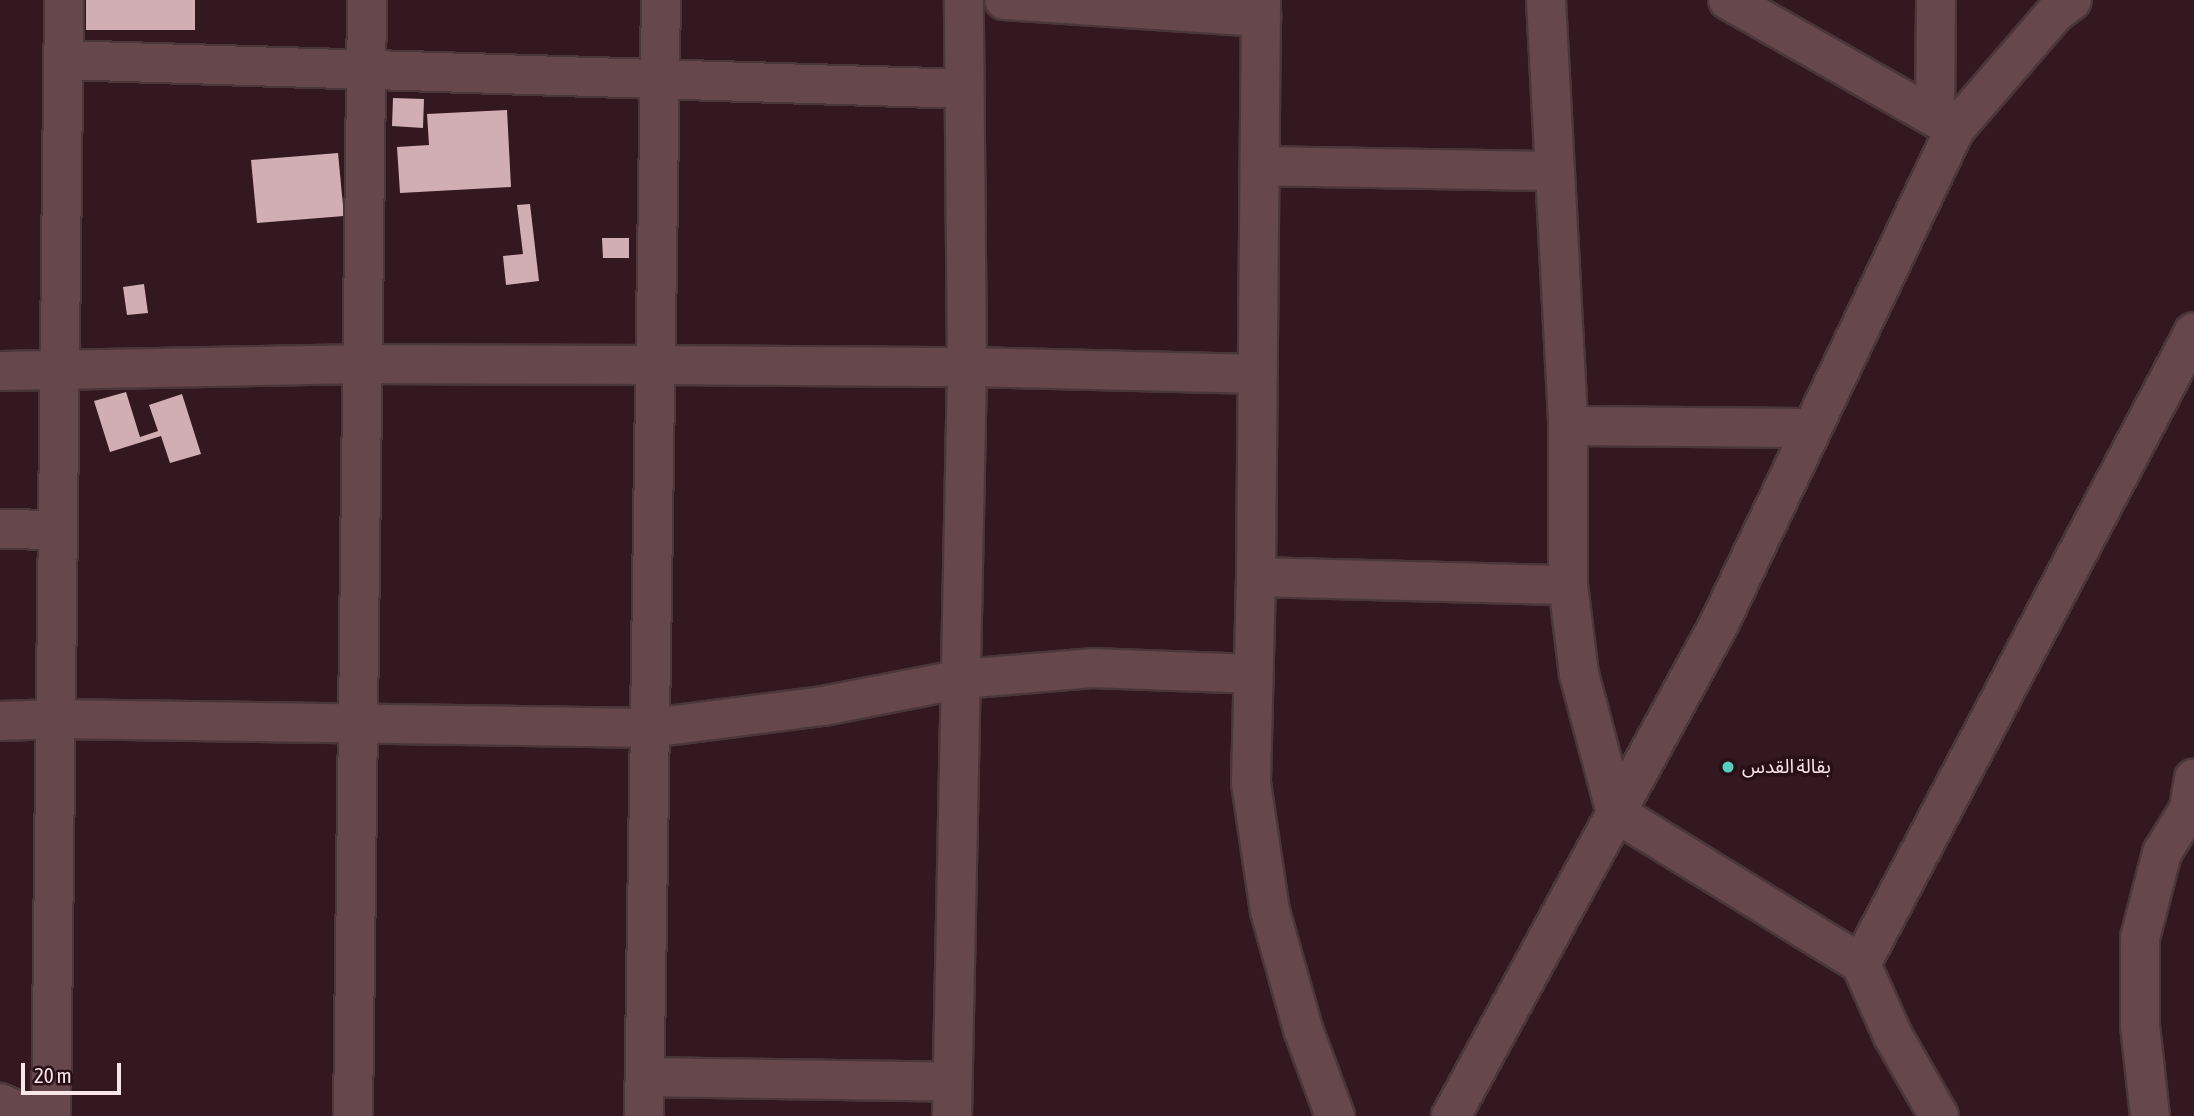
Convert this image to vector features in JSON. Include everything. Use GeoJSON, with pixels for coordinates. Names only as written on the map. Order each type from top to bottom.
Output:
{"type":"FeatureCollection","features":[{"type":"Feature","properties":{"kind":"street"},"geometry":{"type":"LineString","coordinates":[[51,1116],[64,0]]}},
{"type":"Feature","properties":{"kind":"street"},"geometry":{"type":"LineString","coordinates":[[353,1116],[367,0]]}},
{"type":"Feature","properties":{"kind":"street"},"geometry":{"type":"LineString","coordinates":[[644,1116],[660,0]]}},
{"type":"Feature","properties":{"kind":"street"},"geometry":{"type":"LineString","coordinates":[[645,1077],[952,1099],[967,367],[964,0]]}},
{"type":"Feature","properties":{"kind":"street"},"geometry":{"type":"LineString","coordinates":[[1004,0],[1261,8],[1256,577],[1251,783],[1270,911],[1303,1029],[1335,1116]]}},
{"type":"Feature","properties":{"kind":"street"},"geometry":{"type":"LineString","coordinates":[[1546,0],[1568,426],[1568,585],[1579,674],[1616,813],[1861,964],[1893,1036],[1939,1116]]}},
{"type":"Feature","properties":{"kind":"street"},"geometry":{"type":"LineString","coordinates":[[1728,0],[1945,123]]}},
{"type":"Feature","properties":{"kind":"street"},"geometry":{"type":"LineString","coordinates":[[1936,0],[1945,123]]}},
{"type":"Feature","properties":{"kind":"street"},"geometry":{"type":"LineString","coordinates":[[1451,1116],[1718,624],[1810,428],[1945,123],[2055,13],[2072,0]]}},
{"type":"Feature","properties":{"kind":"street"},"geometry":{"type":"LineString","coordinates":[[63,60],[964,89]]}},
{"type":"Feature","properties":{"kind":"street"},"geometry":{"type":"LineString","coordinates":[[1260,166],[1555,171]]}},
{"type":"Feature","properties":{"kind":"street"},"geometry":{"type":"LineString","coordinates":[[1861,964],[2194,332]]}},
{"type":"Feature","properties":{"kind":"street"},"geometry":{"type":"LineString","coordinates":[[0,371],[363,365],[654,365],[967,367],[1258,374]]}},
{"type":"Feature","properties":{"kind":"street"},"geometry":{"type":"LineString","coordinates":[[1568,426],[1810,428]]}},
{"type":"Feature","properties":{"kind":"street"},"geometry":{"type":"LineString","coordinates":[[0,529],[58,530]]}},
{"type":"Feature","properties":{"kind":"street"},"geometry":{"type":"LineString","coordinates":[[1256,577],[1568,585]]}},
{"type":"Feature","properties":{"kind":"street"},"geometry":{"type":"LineString","coordinates":[[0,721],[56,719],[651,728],[823,706],[962,679],[1092,668],[1252,674]]}},
{"type":"Feature","properties":{"kind":"street"},"geometry":{"type":"LineString","coordinates":[[2150,1116],[2140,1026],[2140,938],[2162,853],[2189,808],[2194,778]]}},
{"type":"Feature","properties":{"kind":"street"},"geometry":{"type":"LineString","coordinates":[[0,1103],[31,1116]]}},
{"type":"Feature","properties":{"kind":"building"},"geometry":{"type":"Polygon","coordinates":[[[86,0],[195,0],[195,30],[86,30],[86,0]]]}},
{"type":"Feature","properties":{"kind":"building"},"geometry":{"type":"Polygon","coordinates":[[[393,98],[424,99],[423,128],[392,126],[393,98]]]}},
{"type":"Feature","properties":{"kind":"building"},"geometry":{"type":"Polygon","coordinates":[[[507,110],[511,187],[400,193],[397,147],[429,145],[427,114],[507,110]]]}},
{"type":"Feature","properties":{"kind":"building"},"geometry":{"type":"Polygon","coordinates":[[[338,153],[344,216],[257,223],[251,160],[338,153]]]}},
{"type":"Feature","properties":{"kind":"building"},"geometry":{"type":"Polygon","coordinates":[[[530,204],[539,281],[506,285],[503,256],[523,254],[517,205],[530,204]]]}},
{"type":"Feature","properties":{"kind":"building"},"geometry":{"type":"Polygon","coordinates":[[[602,238],[629,238],[629,258],[603,258],[602,238]]]}},
{"type":"Feature","properties":{"kind":"building"},"geometry":{"type":"Polygon","coordinates":[[[144,284],[148,313],[127,315],[123,287],[144,284]]]}},
{"type":"Feature","properties":{"kind":"building"},"geometry":{"type":"Polygon","coordinates":[[[126,392],[140,437],[158,431],[149,405],[182,394],[201,454],[170,463],[161,436],[110,452],[94,401],[126,392]]]}},
{"type":"Feature","properties":{"kind":"place","name":"بقالة القدس"},"geometry":{"type":"Point","coordinates":[1728,767]}}]}
